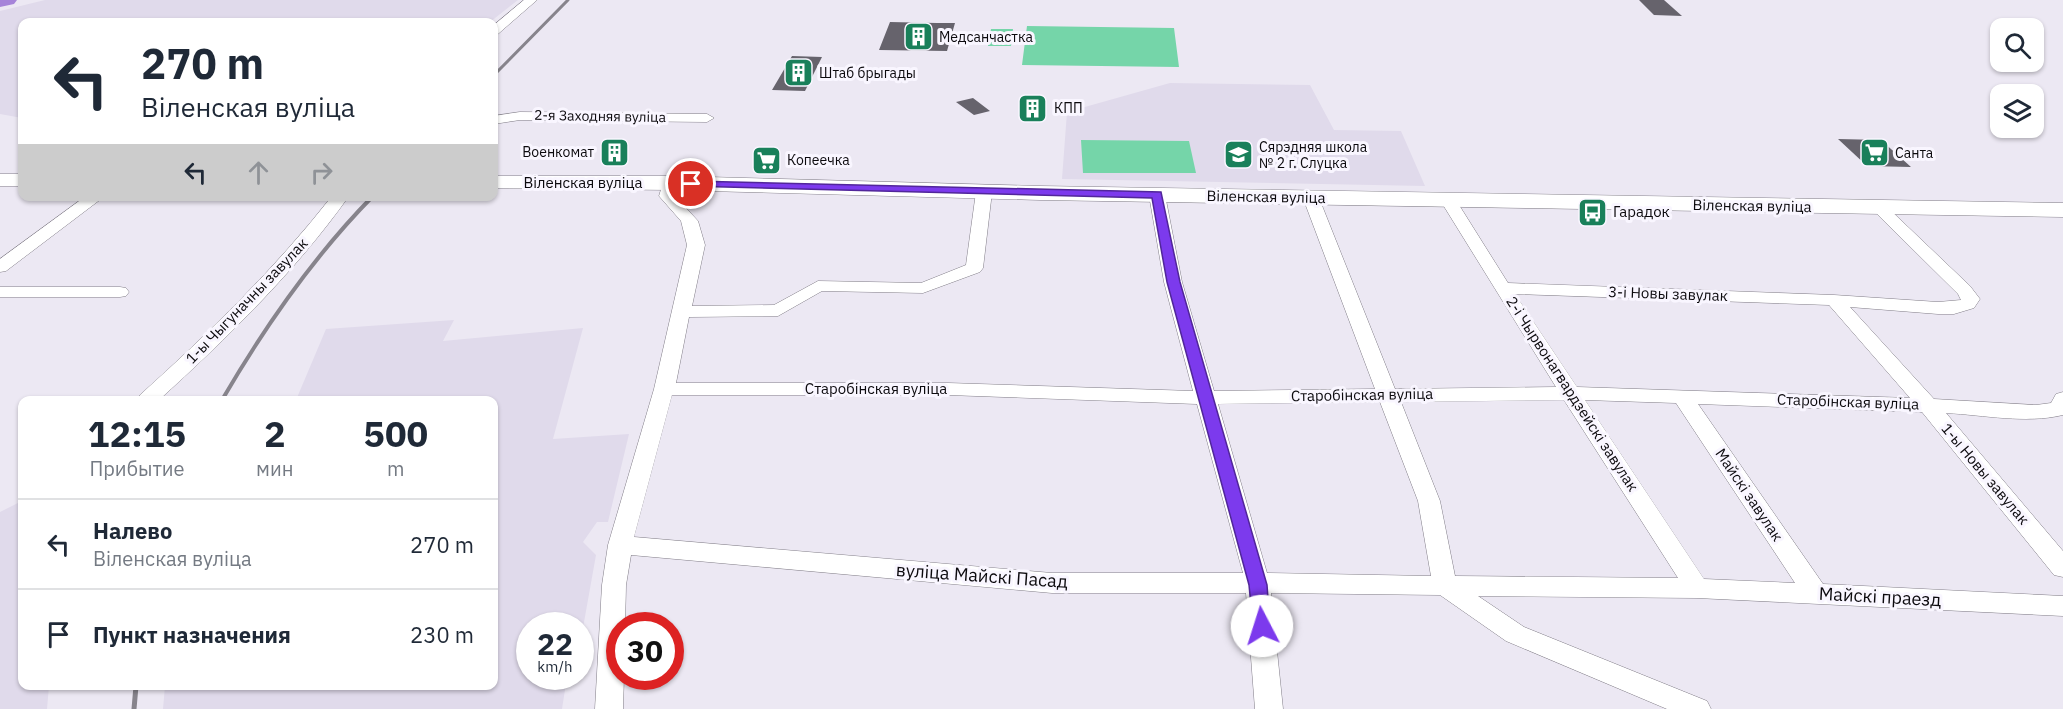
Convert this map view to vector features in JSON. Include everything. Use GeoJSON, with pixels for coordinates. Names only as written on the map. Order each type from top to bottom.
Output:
{"type":"FeatureCollection","features":[{"type":"Feature","properties":{"kind":"main road"},"geometry":{"type":"LineString","coordinates":[[0,180],[18,180]]}},
{"type":"Feature","properties":{"kind":"main road","name":"Віленская вуліца"},"geometry":{"type":"LineString","coordinates":[[498,182],[671,183],[984,192],[2063,213]]}},
{"type":"Feature","properties":{"kind":"street"},"geometry":{"type":"LineString","coordinates":[[498,28],[531,0]]}},
{"type":"Feature","properties":{"kind":"street","name":"2-я Заходняя вуліца"},"geometry":{"type":"LineString","coordinates":[[498,119],[520,116],[707,118]]}},
{"type":"Feature","properties":{"kind":"street"},"geometry":{"type":"LineString","coordinates":[[609,709],[614,585],[620,545],[664,389],[696,245],[694,231],[688,217],[667,196],[671,183]]}},
{"type":"Feature","properties":{"kind":"street"},"geometry":{"type":"LineString","coordinates":[[681,312],[778,310],[818,286],[923,288],[964,272],[974,268],[984,192]]}},
{"type":"Feature","properties":{"kind":"street"},"geometry":{"type":"LineString","coordinates":[[1157,195],[1173,282],[1258,585],[1269,709]]}},
{"type":"Feature","properties":{"kind":"street"},"geometry":{"type":"LineString","coordinates":[[1311,198],[1429,501],[1445,586],[1515,634],[1698,709]]}},
{"type":"Feature","properties":{"kind":"street","name":"2-і Чырвонагвардзейскі завулак"},"geometry":{"type":"LineString","coordinates":[[1448,200],[1569,393],[1613,456],[1697,588]]}},
{"type":"Feature","properties":{"kind":"street"},"geometry":{"type":"LineString","coordinates":[[0,267],[90,201]]}},
{"type":"Feature","properties":{"kind":"street","name":"1-ы Чыгуначны завулак"},"geometry":{"type":"LineString","coordinates":[[151,396],[260,292],[299,250],[337,201]]}},
{"type":"Feature","properties":{"kind":"street","name":"3-і Новы завулак"},"geometry":{"type":"LineString","coordinates":[[1503,288],[1964,307],[1971,299],[1964,290],[1880,209]]}},
{"type":"Feature","properties":{"kind":"street"},"geometry":{"type":"LineString","coordinates":[[0,292],[120,292]]}},
{"type":"Feature","properties":{"kind":"street","name":"1-ы Новы завулак"},"geometry":{"type":"LineString","coordinates":[[1834,300],[1928,405],[2063,568]]}},
{"type":"Feature","properties":{"kind":"street","name":"Старобінская вуліца"},"geometry":{"type":"LineString","coordinates":[[664,389],[948,389],[1206,398],[1569,393],[1928,405],[2036,412],[2061,404]]}},
{"type":"Feature","properties":{"kind":"street","name":"Майскі завулак"},"geometry":{"type":"LineString","coordinates":[[1682,396],[1816,594]]}},
{"type":"Feature","properties":{"kind":"street","name":"вуліца Майскі Пасад"},"geometry":{"type":"LineString","coordinates":[[620,545],[1052,583],[1258,585],[1351,583],[1445,586]]}},
{"type":"Feature","properties":{"kind":"street","name":"Майскі праезд"},"geometry":{"type":"LineString","coordinates":[[1445,586],[1697,588],[2063,606]]}},
{"type":"Feature","properties":{"kind":"shaded area"},"geometry":{"type":"Polygon","coordinates":[[[45,0],[518,0],[495,18],[18,18],[18,117],[0,114],[0,11],[45,0]]]}},
{"type":"Feature","properties":{"kind":"shaded area","name":"Сярэдняя школа № 2 г. Слуцка"},"geometry":{"type":"Polygon","coordinates":[[[1170,83],[1310,85],[1334,130],[1401,131],[1425,186],[1062,179],[1067,112],[1170,83]]]}},
{"type":"Feature","properties":{"kind":"shaded area"},"geometry":{"type":"Polygon","coordinates":[[[454,320],[443,341],[583,328],[553,439],[629,434],[608,522],[597,522],[583,542],[596,555],[586,612],[516,612],[516,690],[565,690],[562,709],[163,709],[165,690],[498,690],[498,396],[298,396],[326,329],[454,320]]]}},
{"type":"Feature","properties":{"kind":"shaded area"},"geometry":{"type":"Polygon","coordinates":[[[18,503],[18,690],[49,690],[47,709],[0,709],[0,512],[18,503]]]}},
{"type":"Feature","properties":{"kind":"green space"},"geometry":{"type":"Polygon","coordinates":[[[1027,26],[1174,28],[1179,67],[1022,65],[1027,26]]]}},
{"type":"Feature","properties":{"kind":"green space"},"geometry":{"type":"Polygon","coordinates":[[[991,29],[1013,29],[1011,46],[988,46],[991,29]]]}},
{"type":"Feature","properties":{"kind":"green space"},"geometry":{"type":"Polygon","coordinates":[[[1081,140],[1189,141],[1196,173],[1083,173],[1081,140]]]}},
{"type":"Feature","properties":{"kind":"building"},"geometry":{"type":"Polygon","coordinates":[[[1639,0],[1664,0],[1682,16],[1654,15],[1639,0]]]}},
{"type":"Feature","properties":{"kind":"building","name":"Медсанчастка"},"geometry":{"type":"Polygon","coordinates":[[[890,22],[955,23],[947,51],[879,50],[890,22]]]}},
{"type":"Feature","properties":{"kind":"building","name":"Штаб брыгады"},"geometry":{"type":"Polygon","coordinates":[[[792,56],[822,57],[805,91],[772,90],[792,56]]]}},
{"type":"Feature","properties":{"kind":"building"},"geometry":{"type":"Polygon","coordinates":[[[973,98],[990,111],[974,115],[956,102],[973,98]]]}},
{"type":"Feature","properties":{"kind":"building","name":"Санта"},"geometry":{"type":"Polygon","coordinates":[[[1838,139],[1881,140],[1911,167],[1867,166],[1838,139]]]}},
{"type":"Feature","properties":{"kind":"waterway"},"geometry":{"type":"LineString","coordinates":[[0,2],[8,0]]}},
{"type":"Feature","properties":{"kind":"railway"},"geometry":{"type":"LineString","coordinates":[[498,71],[568,0]]}},
{"type":"Feature","properties":{"kind":"railway"},"geometry":{"type":"LineString","coordinates":[[224,396],[255,345],[291,293],[330,243],[368,201]]}},
{"type":"Feature","properties":{"kind":"railway"},"geometry":{"type":"LineString","coordinates":[[134,709],[136,690]]}},
{"type":"Feature","properties":{"kind":"place","name":"Медсанчастка"},"geometry":{"type":"Point","coordinates":[918,37]}},
{"type":"Feature","properties":{"kind":"place","name":"Штаб брыгады"},"geometry":{"type":"Point","coordinates":[798,73]}},
{"type":"Feature","properties":{"kind":"place","name":"КПП"},"geometry":{"type":"Point","coordinates":[1033,108]}},
{"type":"Feature","properties":{"kind":"place","name":"Военкомат"},"geometry":{"type":"Point","coordinates":[615,152]}},
{"type":"Feature","properties":{"kind":"place","name":"Санта"},"geometry":{"type":"Point","coordinates":[1874,153]}},
{"type":"Feature","properties":{"kind":"place","name":"Сярэдняя школа № 2 г. Слуцка"},"geometry":{"type":"Point","coordinates":[1238,155]}},
{"type":"Feature","properties":{"kind":"place","name":"Копеечка"},"geometry":{"type":"Point","coordinates":[766,160]}},
{"type":"Feature","properties":{"kind":"place","name":"Гарадок"},"geometry":{"type":"Point","coordinates":[1592,212]}},
{"type":"Feature","properties":{"kind":"route"},"geometry":{"type":"LineString","coordinates":[[691,184],[1157,195],[1173,282],[1258,585],[1262,626]]}}]}
